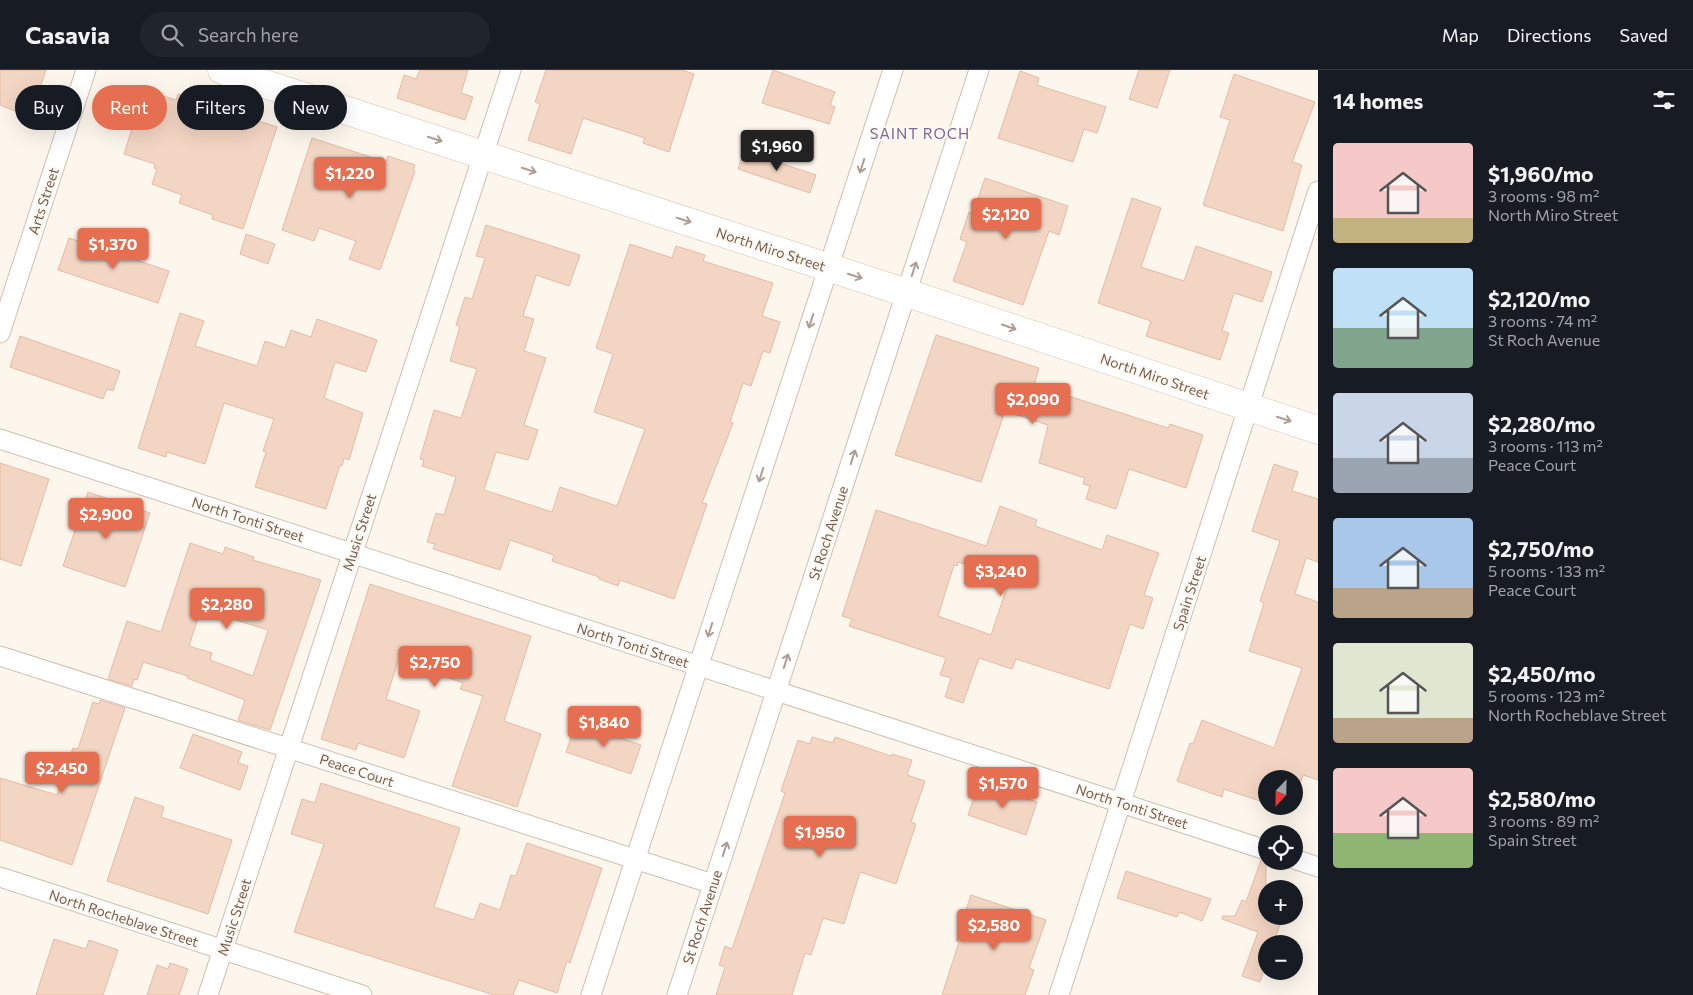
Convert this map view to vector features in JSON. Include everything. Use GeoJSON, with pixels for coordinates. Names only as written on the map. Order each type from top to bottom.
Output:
{"type":"FeatureCollection","features":[{"type":"Feature","properties":{"kind":"street","name":"Arts Street"},"geometry":{"type":"LineString","coordinates":[[0,333],[86,70]]}},
{"type":"Feature","properties":{"kind":"street","name":"North Miro Street"},"geometry":{"type":"LineString","coordinates":[[222,70],[828,267],[1318,430]]}},
{"type":"Feature","properties":{"kind":"street","name":"Music Street"},"geometry":{"type":"LineString","coordinates":[[208,995],[511,70]]}},
{"type":"Feature","properties":{"kind":"street"},"geometry":{"type":"LineString","coordinates":[[591,995],[893,70]]}},
{"type":"Feature","properties":{"kind":"street","name":"St Roch Avenue"},"geometry":{"type":"LineString","coordinates":[[677,995],[979,70]]}},
{"type":"Feature","properties":{"kind":"street","name":"Spain Street"},"geometry":{"type":"LineString","coordinates":[[1059,995],[1119,802],[1250,408],[1318,191]]}},
{"type":"Feature","properties":{"kind":"street","name":"North Tonti Street"},"geometry":{"type":"LineString","coordinates":[[0,439],[1258,847]]}},
{"type":"Feature","properties":{"kind":"street","name":"Peace Court"},"geometry":{"type":"LineString","coordinates":[[0,656],[713,884]]}},
{"type":"Feature","properties":{"kind":"street"},"geometry":{"type":"LineString","coordinates":[[1303,862],[1318,867]]}},
{"type":"Feature","properties":{"kind":"street","name":"North Rocheblave Street"},"geometry":{"type":"LineString","coordinates":[[0,877],[362,995]]}},
{"type":"Feature","properties":{"kind":"building"},"geometry":{"type":"Polygon","coordinates":[[[0,70],[46,70],[41,85],[15,85],[15,111],[0,105],[0,70]]]}},
{"type":"Feature","properties":{"kind":"building"},"geometry":{"type":"Polygon","coordinates":[[[420,70],[468,70],[461,93],[473,97],[465,120],[397,98],[404,75],[416,79],[420,70]]]}},
{"type":"Feature","properties":{"kind":"building"},"geometry":{"type":"Polygon","coordinates":[[[546,70],[682,70],[694,74],[669,152],[643,143],[645,138],[583,118],[571,154],[528,140],[540,104],[535,102],[546,70]]]}},
{"type":"Feature","properties":{"kind":"building"},"geometry":{"type":"Polygon","coordinates":[[[773,70],[835,92],[830,105],[835,107],[829,124],[762,103],[773,70]]]}},
{"type":"Feature","properties":{"kind":"building"},"geometry":{"type":"Polygon","coordinates":[[[1139,70],[1170,70],[1157,108],[1129,99],[1139,70]]]}},
{"type":"Feature","properties":{"kind":"building"},"geometry":{"type":"Polygon","coordinates":[[[1020,71],[1039,78],[1037,85],[1106,107],[1097,133],[1084,129],[1073,162],[998,138],[1020,71]]]}},
{"type":"Feature","properties":{"kind":"building"},"geometry":{"type":"Polygon","coordinates":[[[1234,74],[1315,102],[1292,162],[1302,165],[1283,231],[1203,205],[1230,120],[1220,117],[1234,74]]]}},
{"type":"Feature","properties":{"kind":"building"},"geometry":{"type":"Polygon","coordinates":[[[167,97],[176,100],[177,97],[177,130],[264,130],[264,123],[274,126],[274,130],[276,130],[243,229],[212,219],[213,215],[179,203],[182,195],[152,184],[157,169],[154,168],[155,164],[124,154],[132,130],[167,130],[167,97]]]}},
{"type":"Feature","properties":{"kind":"building"},"geometry":{"type":"Polygon","coordinates":[[[312,138],[386,162],[388,156],[415,165],[413,170],[415,171],[380,270],[349,259],[356,241],[319,228],[314,241],[282,230],[312,138]]]}},
{"type":"Feature","properties":{"kind":"building"},"geometry":{"type":"Polygon","coordinates":[[[744,151],[816,175],[810,193],[738,169],[744,151]]]}},
{"type":"Feature","properties":{"kind":"building"},"geometry":{"type":"Polygon","coordinates":[[[985,178],[1068,206],[1059,235],[1049,231],[1023,305],[953,281],[967,242],[960,239],[969,212],[973,213],[985,178]]]}},
{"type":"Feature","properties":{"kind":"building"},"geometry":{"type":"Polygon","coordinates":[[[1132,198],[1161,208],[1141,267],[1184,281],[1196,246],[1272,272],[1262,302],[1234,293],[1222,331],[1229,333],[1220,360],[1146,336],[1151,321],[1098,303],[1132,198]]]}},
{"type":"Feature","properties":{"kind":"building"},"geometry":{"type":"Polygon","coordinates":[[[486,225],[580,255],[569,286],[536,275],[523,316],[534,319],[524,351],[546,358],[524,425],[538,430],[528,460],[496,452],[484,490],[552,512],[560,487],[617,506],[645,429],[594,412],[613,354],[596,348],[630,244],[672,258],[676,246],[705,255],[703,261],[773,283],[762,316],[780,322],[770,353],[763,351],[751,386],[743,383],[730,422],[733,423],[702,503],[707,504],[674,599],[620,580],[618,586],[599,579],[599,577],[552,561],[554,555],[510,540],[500,570],[433,549],[435,544],[427,542],[436,513],[444,515],[456,477],[422,466],[424,460],[420,459],[434,410],[461,418],[477,369],[450,361],[460,326],[456,325],[465,297],[472,299],[485,258],[476,256],[486,225]]]}},
{"type":"Feature","properties":{"kind":"building"},"geometry":{"type":"Polygon","coordinates":[[[246,234],[275,244],[268,264],[240,254],[246,234]]]}},
{"type":"Feature","properties":{"kind":"building"},"geometry":{"type":"Polygon","coordinates":[[[69,238],[169,271],[158,303],[58,270],[69,238]]]}},
{"type":"Feature","properties":{"kind":"building"},"geometry":{"type":"Polygon","coordinates":[[[180,313],[204,321],[195,346],[257,366],[265,341],[285,348],[291,330],[311,337],[317,319],[377,340],[366,372],[335,362],[324,398],[363,413],[349,460],[344,458],[342,466],[340,465],[326,509],[255,487],[266,452],[263,451],[274,419],[224,403],[205,464],[167,452],[166,457],[138,448],[180,313]]]}},
{"type":"Feature","properties":{"kind":"building"},"geometry":{"type":"Polygon","coordinates":[[[936,335],[1039,368],[1034,385],[1168,428],[1170,424],[1203,435],[1186,488],[1129,469],[1116,509],[1086,499],[1090,486],[1083,484],[1085,478],[1039,463],[1048,425],[1005,411],[981,482],[895,455],[936,335]]]}},
{"type":"Feature","properties":{"kind":"building"},"geometry":{"type":"Polygon","coordinates":[[[20,336],[120,371],[113,391],[107,389],[103,399],[10,367],[20,336]]]}},
{"type":"Feature","properties":{"kind":"building"},"geometry":{"type":"Polygon","coordinates":[[[0,463],[49,479],[21,566],[0,559],[0,463]]]}},
{"type":"Feature","properties":{"kind":"building"},"geometry":{"type":"Polygon","coordinates":[[[1274,464],[1298,472],[1292,491],[1318,499],[1318,562],[1306,558],[1295,594],[1318,602],[1318,780],[1303,775],[1303,770],[1258,770],[1258,800],[1224,789],[1222,797],[1177,781],[1190,743],[1193,744],[1202,720],[1274,748],[1302,668],[1249,651],[1264,603],[1260,601],[1280,541],[1252,531],[1274,464]]]}},
{"type":"Feature","properties":{"kind":"building"},"geometry":{"type":"Polygon","coordinates":[[[88,492],[150,513],[125,587],[63,566],[88,492]]]}},
{"type":"Feature","properties":{"kind":"building"},"geometry":{"type":"Polygon","coordinates":[[[1000,506],[1037,520],[1035,526],[1102,550],[1107,535],[1159,553],[1144,595],[1153,598],[1143,629],[1130,624],[1109,689],[1016,659],[1012,669],[979,658],[963,703],[945,697],[951,678],[940,675],[946,658],[849,626],[852,619],[842,616],[876,510],[986,546],[1000,506]],[[958,562],[957,566],[954,565],[938,616],[991,635],[1010,578],[958,562]]]}},
{"type":"Feature","properties":{"kind":"building"},"geometry":{"type":"Polygon","coordinates":[[[190,543],[223,554],[225,547],[254,557],[253,560],[321,580],[270,730],[238,720],[245,700],[187,678],[188,676],[143,662],[137,680],[134,679],[132,686],[108,679],[127,621],[161,632],[190,543]],[[201,609],[189,646],[212,653],[210,660],[253,676],[268,630],[201,609]]]}},
{"type":"Feature","properties":{"kind":"building"},"geometry":{"type":"Polygon","coordinates":[[[370,584],[531,636],[504,721],[541,734],[517,807],[452,786],[483,696],[460,689],[463,683],[449,678],[398,661],[386,699],[420,711],[404,758],[358,743],[356,750],[321,739],[370,584]]]}},
{"type":"Feature","properties":{"kind":"building"},"geometry":{"type":"Polygon","coordinates":[[[100,700],[125,708],[72,865],[0,840],[0,778],[57,795],[73,748],[78,749],[93,702],[99,704],[100,700]]]}},
{"type":"Feature","properties":{"kind":"building"},"geometry":{"type":"Polygon","coordinates":[[[576,723],[641,745],[631,774],[566,752],[576,723]]]}},
{"type":"Feature","properties":{"kind":"building"},"geometry":{"type":"Polygon","coordinates":[[[193,734],[242,752],[238,763],[248,766],[240,790],[180,768],[193,734]]]}},
{"type":"Feature","properties":{"kind":"building"},"geometry":{"type":"Polygon","coordinates":[[[812,737],[833,743],[835,737],[891,756],[892,754],[912,760],[907,775],[925,781],[911,822],[916,824],[896,884],[860,872],[844,924],[823,918],[811,955],[805,953],[792,995],[716,995],[725,967],[719,965],[725,946],[732,949],[785,793],[781,791],[798,740],[810,744],[812,737]]]}},
{"type":"Feature","properties":{"kind":"building"},"geometry":{"type":"Polygon","coordinates":[[[321,783],[460,828],[434,907],[474,920],[480,903],[500,910],[511,875],[516,876],[527,843],[602,868],[570,963],[567,961],[557,993],[519,980],[513,995],[494,995],[294,932],[324,844],[291,834],[302,799],[315,803],[321,783]]]}},
{"type":"Feature","properties":{"kind":"building"},"geometry":{"type":"Polygon","coordinates":[[[979,783],[1037,802],[1026,835],[968,815],[979,783]]]}},
{"type":"Feature","properties":{"kind":"building"},"geometry":{"type":"Polygon","coordinates":[[[135,797],[164,807],[161,817],[232,840],[208,914],[107,881],[135,797]]]}},
{"type":"Feature","properties":{"kind":"building"},"geometry":{"type":"Polygon","coordinates":[[[1258,868],[1258,870],[1266,870],[1266,880],[1258,880],[1258,925],[1280,925],[1276,935],[1258,935],[1258,980],[1261,980],[1260,982],[1242,976],[1258,932],[1222,919],[1222,916],[1235,916],[1242,900],[1246,902],[1258,868]]]}},
{"type":"Feature","properties":{"kind":"building"},"geometry":{"type":"Polygon","coordinates":[[[1126,871],[1211,899],[1202,921],[1179,912],[1177,917],[1117,898],[1126,871]]]}},
{"type":"Feature","properties":{"kind":"building"},"geometry":{"type":"Polygon","coordinates":[[[971,895],[1046,920],[1029,968],[1034,970],[1025,995],[942,995],[959,942],[956,941],[971,895]]]}},
{"type":"Feature","properties":{"kind":"building"},"geometry":{"type":"Polygon","coordinates":[[[54,939],[86,949],[89,940],[118,950],[103,995],[36,995],[54,939]]]}},
{"type":"Feature","properties":{"kind":"building"},"geometry":{"type":"Polygon","coordinates":[[[170,963],[188,969],[179,995],[147,995],[157,965],[168,969],[170,963]]]}},
{"type":"Feature","properties":{"kind":"district","name":"SAINT ROCH"},"geometry":{"type":"Point","coordinates":[920,133]}}]}
